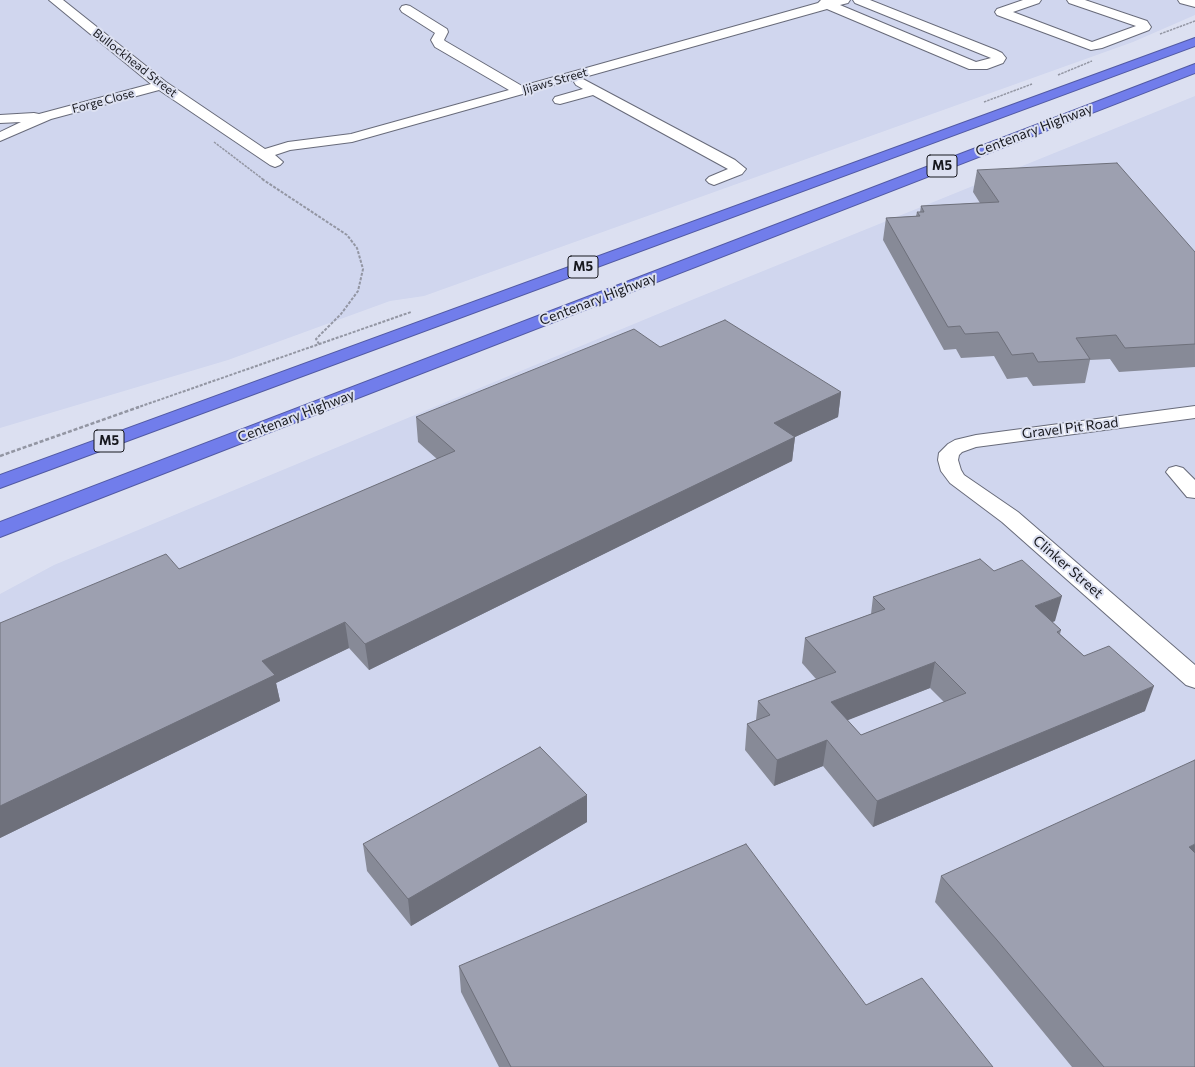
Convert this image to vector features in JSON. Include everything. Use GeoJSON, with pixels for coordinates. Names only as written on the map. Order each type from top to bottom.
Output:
{"type":"FeatureCollection","features":[{"type":"Feature","properties":{"kind":"highway","name":"Centenary Highway"},"geometry":{"type":"LineString","coordinates":[[0,482],[1062,83],[1195,42]]}},
{"type":"Feature","properties":{"kind":"highway"},"geometry":{"type":"LineString","coordinates":[[1062,83],[1070,78],[1136,50]]}},
{"type":"Feature","properties":{"kind":"highway","name":"Centenary Highway"},"geometry":{"type":"LineString","coordinates":[[0,530],[1195,68]]}},
{"type":"Feature","properties":{"kind":"street","name":"Bullockhead Street"},"geometry":{"type":"LineString","coordinates":[[54,0],[161,85],[264,154]]}},
{"type":"Feature","properties":{"kind":"street","name":"Jijaws Street"},"geometry":{"type":"LineString","coordinates":[[264,154],[288,146],[352,138],[521,91],[822,2],[844,0]]}},
{"type":"Feature","properties":{"kind":"street"},"geometry":{"type":"LineString","coordinates":[[822,2],[974,66],[982,66],[998,60],[999,58],[991,53],[859,0]]}},
{"type":"Feature","properties":{"kind":"street"},"geometry":{"type":"LineString","coordinates":[[1035,0],[1001,12],[1091,46],[1145,27],[1143,24],[1073,0]]}},
{"type":"Feature","properties":{"kind":"street"},"geometry":{"type":"LineString","coordinates":[[1184,0],[1195,3]]}},
{"type":"Feature","properties":{"kind":"street"},"geometry":{"type":"LineString","coordinates":[[406,9],[442,32],[437,40],[440,44],[521,91]]}},
{"type":"Feature","properties":{"kind":"street"},"geometry":{"type":"LineString","coordinates":[[908,38],[934,30]]}},
{"type":"Feature","properties":{"kind":"street"},"geometry":{"type":"LineString","coordinates":[[572,76],[594,90],[730,163],[738,169],[737,171],[714,180]]}},
{"type":"Feature","properties":{"kind":"street","name":"Forge Close"},"geometry":{"type":"LineString","coordinates":[[0,137],[46,116],[161,85]]}},
{"type":"Feature","properties":{"kind":"street"},"geometry":{"type":"LineString","coordinates":[[560,100],[594,90]]}},
{"type":"Feature","properties":{"kind":"street","name":"Forge Close"},"geometry":{"type":"LineString","coordinates":[[0,119],[46,116]]}},
{"type":"Feature","properties":{"kind":"street"},"geometry":{"type":"LineString","coordinates":[[264,154],[277,164]]}},
{"type":"Feature","properties":{"kind":"street","name":"Gravel Pit Road"},"geometry":{"type":"LineString","coordinates":[[949,453],[962,444],[976,441],[1195,412]]}},
{"type":"Feature","properties":{"kind":"street","name":"Clinker Street"},"geometry":{"type":"LineString","coordinates":[[949,453],[949,464],[951,471],[958,479],[1010,517],[1194,676]]}},
{"type":"Feature","properties":{"kind":"street"},"geometry":{"type":"LineString","coordinates":[[1176,472],[1195,492]]}},
{"type":"Feature","properties":{"kind":"path"},"geometry":{"type":"LineString","coordinates":[[1159,35],[1195,21]]}},
{"type":"Feature","properties":{"kind":"path"},"geometry":{"type":"LineString","coordinates":[[1062,83],[1097,59]]}},
{"type":"Feature","properties":{"kind":"path"},"geometry":{"type":"LineString","coordinates":[[982,102],[1037,83]]}},
{"type":"Feature","properties":{"kind":"path"},"geometry":{"type":"LineString","coordinates":[[309,211],[347,234],[358,248],[363,269],[358,291],[341,314],[316,339],[320,344]]}},
{"type":"Feature","properties":{"kind":"path"},"geometry":{"type":"LineString","coordinates":[[0,456],[417,309]]}},
{"type":"Feature","properties":{"kind":"shaded area"},"geometry":{"type":"Polygon","coordinates":[[[0,0],[1195,0],[1195,15],[1133,42],[424,296],[390,301],[228,360],[0,428],[0,0]]]}},
{"type":"Feature","properties":{"kind":"shaded area"},"geometry":{"type":"Polygon","coordinates":[[[1195,96],[1195,1067],[0,1067],[0,594],[54,565],[694,299],[1195,96]]]}},
{"type":"Feature","properties":{"kind":"building"},"geometry":{"type":"Polygon","coordinates":[[[1117,163],[1195,252],[1195,344],[1125,348],[1116,335],[1076,338],[1090,359],[1038,362],[1033,353],[1012,355],[998,332],[965,334],[960,326],[948,327],[886,218],[920,216],[917,212],[924,212],[921,206],[999,202],[977,170],[1117,163]]]}},
{"type":"Feature","properties":{"kind":"building"},"geometry":{"type":"Polygon","coordinates":[[[725,320],[841,392],[774,423],[795,437],[365,644],[345,622],[262,661],[275,675],[0,806],[0,623],[166,554],[179,569],[455,451],[416,417],[634,329],[660,347],[725,320]]]}},
{"type":"Feature","properties":{"kind":"building"},"geometry":{"type":"Polygon","coordinates":[[[980,559],[994,571],[1022,560],[1062,596],[1035,606],[1061,630],[1057,632],[1084,656],[1109,646],[1154,686],[877,801],[827,740],[777,760],[747,724],[770,715],[758,701],[836,672],[805,638],[885,609],[873,597],[980,559]],[[935,662],[831,702],[861,735],[966,693],[935,662]]]}},
{"type":"Feature","properties":{"kind":"building"},"geometry":{"type":"Polygon","coordinates":[[[540,747],[587,795],[408,899],[363,844],[540,747]]]}},
{"type":"Feature","properties":{"kind":"building"},"geometry":{"type":"Polygon","coordinates":[[[1195,760],[1195,844],[1189,847],[1195,853],[1195,1067],[1104,1067],[941,876],[1195,760]]]}},
{"type":"Feature","properties":{"kind":"building"},"geometry":{"type":"Polygon","coordinates":[[[746,844],[866,1005],[922,978],[993,1067],[511,1067],[459,966],[746,844]]]}}]}
